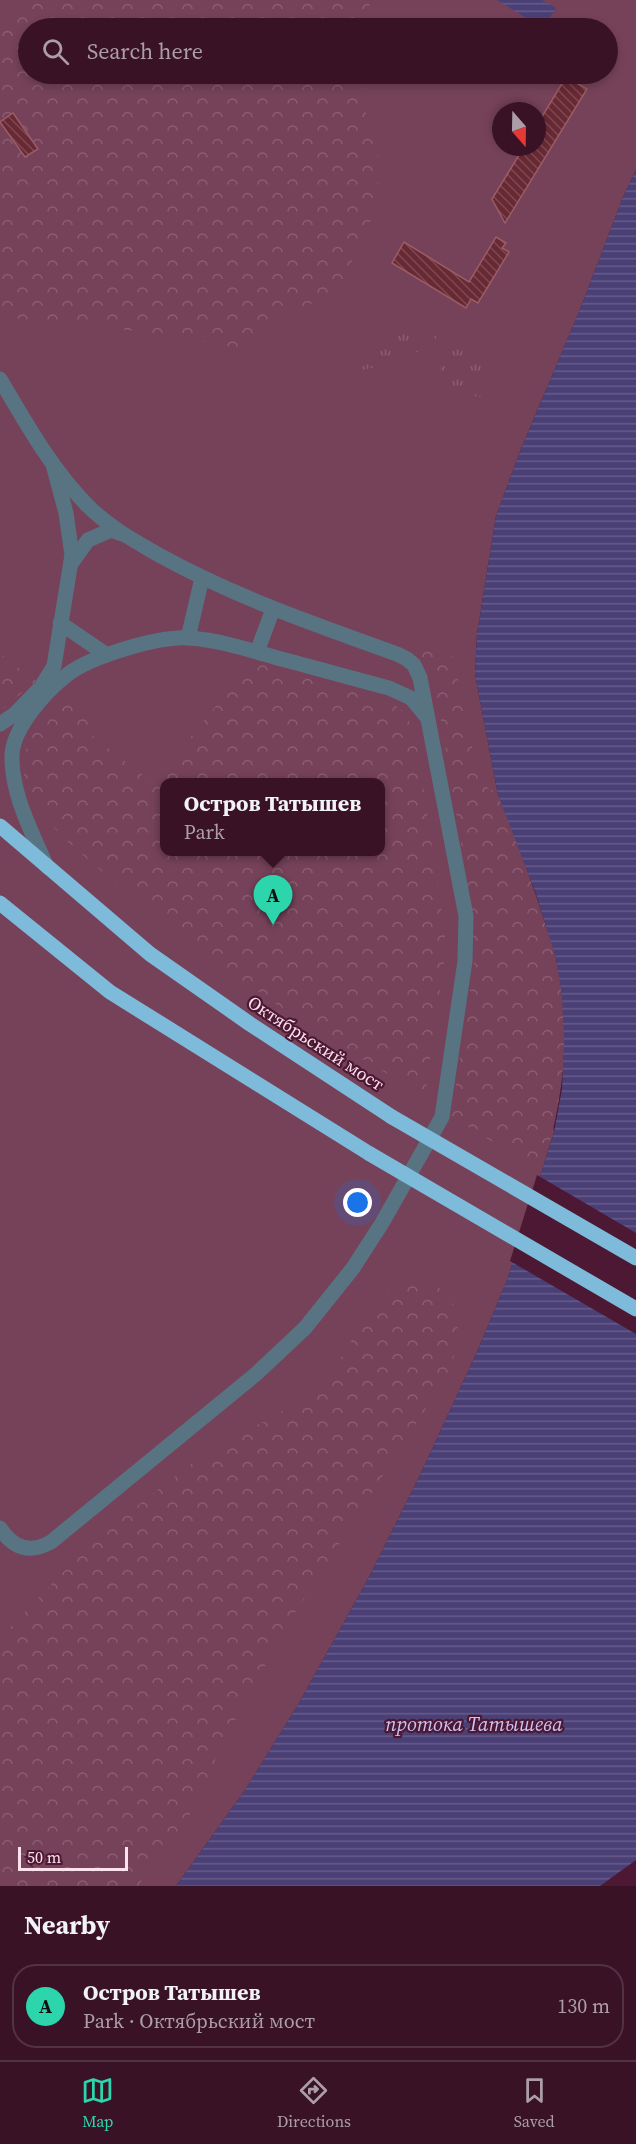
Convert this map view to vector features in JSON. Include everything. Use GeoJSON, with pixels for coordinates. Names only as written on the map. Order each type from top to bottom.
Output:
{"type":"FeatureCollection","features":[{"type":"Feature","properties":{"kind":"main road","name":"Октябрьский мост"},"geometry":{"type":"LineString","coordinates":[[0,826],[150,954],[250,1024],[392,1117],[636,1258]]}},
{"type":"Feature","properties":{"kind":"main road"},"geometry":{"type":"LineString","coordinates":[[0,903],[110,992],[370,1154],[636,1309]]}},
{"type":"Feature","properties":{"kind":"lane"},"geometry":{"type":"LineString","coordinates":[[0,379],[52,464],[87,505],[122,534]]}},
{"type":"Feature","properties":{"kind":"lane"},"geometry":{"type":"LineString","coordinates":[[0,724],[21,708],[54,666],[72,564],[66,513],[52,464]]}},
{"type":"Feature","properties":{"kind":"lane"},"geometry":{"type":"LineString","coordinates":[[0,1528],[7,1540],[22,1547],[39,1547],[51,1542],[256,1374],[305,1328],[353,1268],[382,1223],[442,1117],[467,936],[464,908],[429,721],[418,674],[407,659],[273,609],[202,578],[111,530],[88,540],[72,564]]}},
{"type":"Feature","properties":{"kind":"lane"},"geometry":{"type":"LineString","coordinates":[[188,638],[202,578]]}},
{"type":"Feature","properties":{"kind":"lane"},"geometry":{"type":"LineString","coordinates":[[257,652],[273,609]]}},
{"type":"Feature","properties":{"kind":"lane"},"geometry":{"type":"LineString","coordinates":[[60,623],[107,655]]}},
{"type":"Feature","properties":{"kind":"lane"},"geometry":{"type":"LineString","coordinates":[[46,867],[14,782],[12,751],[21,729],[43,699],[69,673],[107,655],[145,644],[188,638],[257,652],[405,694],[417,704],[429,721]]}},
{"type":"Feature","properties":{"kind":"green space"},"geometry":{"type":"Polygon","coordinates":[[[0,0],[636,0],[636,170],[521,449],[496,516],[477,634],[475,674],[498,795],[517,842],[554,1132],[507,1280],[476,1354],[420,1475],[369,1577],[299,1703],[245,1790],[176,1886],[0,1886],[0,0]]]}},
{"type":"Feature","properties":{"kind":"green space"},"geometry":{"type":"Polygon","coordinates":[[[28,0],[370,0],[368,18],[18,18],[18,84],[362,84],[367,117],[375,138],[379,164],[378,185],[369,228],[340,284],[313,303],[266,320],[260,330],[258,342],[251,349],[246,350],[124,329],[0,317],[0,17],[28,0]]]}},
{"type":"Feature","properties":{"kind":"green space"},"geometry":{"type":"Polygon","coordinates":[[[393,327],[438,336],[412,355],[362,370],[367,342],[389,346],[393,327]]]}},
{"type":"Feature","properties":{"kind":"green space"},"geometry":{"type":"Polygon","coordinates":[[[467,346],[467,350],[488,354],[481,397],[454,391],[444,384],[441,378],[440,370],[445,356],[467,346]]]}},
{"type":"Feature","properties":{"kind":"green space"},"geometry":{"type":"Polygon","coordinates":[[[438,646],[449,650],[453,656],[476,766],[487,787],[498,795],[528,873],[555,954],[564,1014],[563,1067],[555,1119],[541,1172],[451,1116],[475,958],[469,891],[434,679],[416,648],[438,646]]]}},
{"type":"Feature","properties":{"kind":"green space"},"geometry":{"type":"Polygon","coordinates":[[[0,654],[36,681],[0,711],[0,654]]]}},
{"type":"Feature","properties":{"kind":"green space"},"geometry":{"type":"Polygon","coordinates":[[[252,662],[390,702],[403,711],[415,731],[445,935],[445,956],[425,1095],[300,1020],[219,964],[84,856],[51,824],[33,802],[24,778],[26,751],[30,739],[45,715],[64,696],[91,720],[86,731],[153,783],[252,662]]]}},
{"type":"Feature","properties":{"kind":"green space"},"geometry":{"type":"Polygon","coordinates":[[[408,1279],[435,1286],[452,1302],[458,1324],[450,1371],[293,1616],[226,1737],[191,1813],[138,1886],[0,1886],[0,1638],[95,1539],[191,1464],[228,1440],[277,1415],[307,1394],[338,1363],[372,1306],[387,1291],[408,1279]]]}},
{"type":"Feature","properties":{"kind":"water"},"geometry":{"type":"Polygon","coordinates":[[[497,0],[542,0],[556,8],[550,18],[527,18],[497,0]]]}},
{"type":"Feature","properties":{"kind":"water","name":"протока Татышева"},"geometry":{"type":"Polygon","coordinates":[[[636,170],[636,1860],[600,1886],[176,1886],[245,1790],[299,1703],[369,1577],[420,1475],[476,1354],[507,1280],[554,1132],[562,1089],[564,1040],[562,996],[556,958],[535,891],[498,795],[475,674],[477,634],[496,516],[521,449],[636,170]]]}},
{"type":"Feature","properties":{"kind":"pier"},"geometry":{"type":"Polygon","coordinates":[[[537,1175],[636,1233],[636,1334],[510,1261],[537,1175]]]}},
{"type":"Feature","properties":{"kind":"building"},"geometry":{"type":"Polygon","coordinates":[[[562,84],[578,84],[587,89],[546,156],[546,110],[562,84]]]}},
{"type":"Feature","properties":{"kind":"building"},"geometry":{"type":"Polygon","coordinates":[[[13,113],[38,149],[25,157],[0,122],[13,113]]]}},
{"type":"Feature","properties":{"kind":"building"},"geometry":{"type":"Polygon","coordinates":[[[518,156],[546,156],[505,223],[492,199],[518,156]]]}},
{"type":"Feature","properties":{"kind":"building"},"geometry":{"type":"Polygon","coordinates":[[[496,237],[506,243],[502,248],[509,252],[478,303],[471,299],[466,308],[392,263],[404,242],[469,282],[496,237]]]}},
{"type":"Feature","properties":{"kind":"place","name":"Остров Татышев"},"geometry":{"type":"Point","coordinates":[273,925]}}]}
